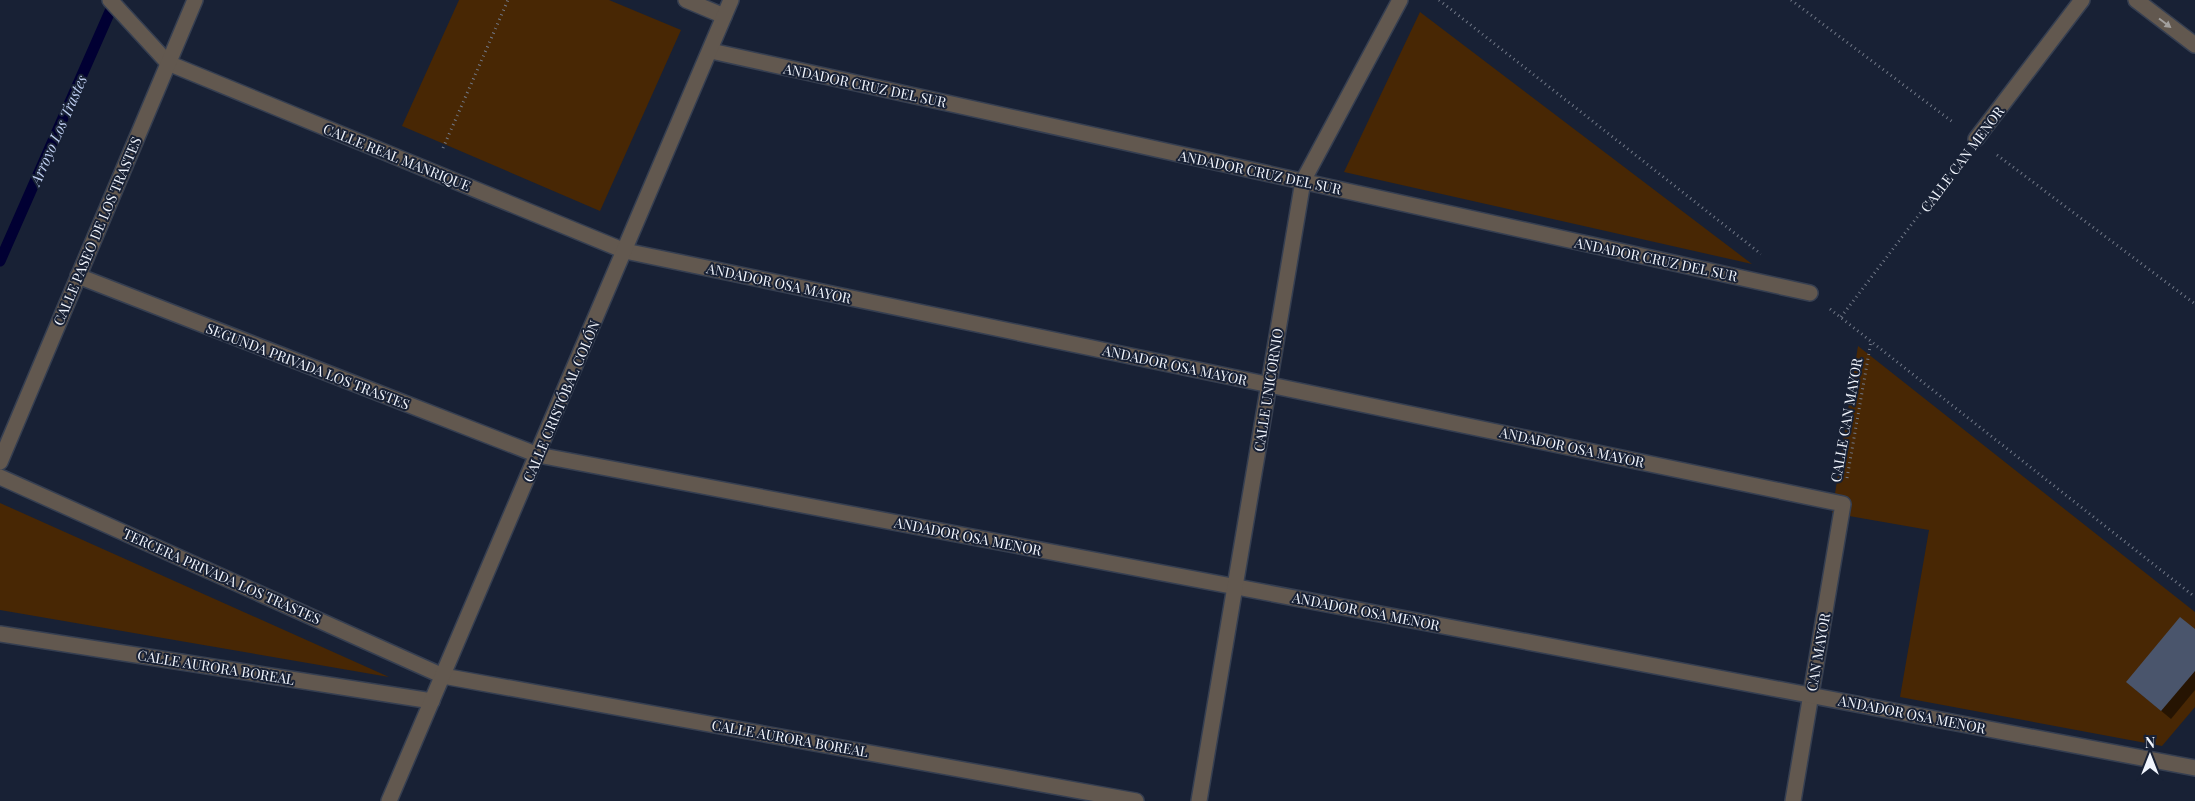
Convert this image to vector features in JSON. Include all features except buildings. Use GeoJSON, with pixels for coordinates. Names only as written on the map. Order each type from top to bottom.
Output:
{"type":"FeatureCollection","features":[{"type":"Feature","properties":{"kind":"street"},"geometry":{"type":"LineString","coordinates":[[110,0],[168,62]]}},
{"type":"Feature","properties":{"kind":"street","name":"CALLE PASEO DE LOS TRASTES"},"geometry":{"type":"LineString","coordinates":[[0,462],[194,0]]}},
{"type":"Feature","properties":{"kind":"street"},"geometry":{"type":"LineString","coordinates":[[686,0],[724,16]]}},
{"type":"Feature","properties":{"kind":"street","name":"CALLE CRISTÓBAL COLÓN"},"geometry":{"type":"LineString","coordinates":[[389,801],[711,51],[731,0]]}},
{"type":"Feature","properties":{"kind":"street","name":"CALLE UNICORNIO"},"geometry":{"type":"LineString","coordinates":[[1199,801],[1303,181],[1400,0]]}},
{"type":"Feature","properties":{"kind":"street","name":"CALLE CAN MENOR"},"geometry":{"type":"LineString","coordinates":[[1976,139],[2082,0]]}},
{"type":"Feature","properties":{"kind":"street"},"geometry":{"type":"LineString","coordinates":[[2136,0],[2195,45]]}},
{"type":"Feature","properties":{"kind":"street","name":"ANDADOR CRUZ DEL SUR"},"geometry":{"type":"LineString","coordinates":[[711,51],[1810,293]]}},
{"type":"Feature","properties":{"kind":"street","name":"CALLE REAL MANRIQUE"},"geometry":{"type":"LineString","coordinates":[[168,62],[625,251]]}},
{"type":"Feature","properties":{"kind":"street","name":"ANDADOR OSA MAYOR"},"geometry":{"type":"LineString","coordinates":[[625,251],[1843,504]]}},
{"type":"Feature","properties":{"kind":"street","name":"SEGUNDA PRIVADA LOS TRASTES"},"geometry":{"type":"LineString","coordinates":[[78,276],[538,455]]}},
{"type":"Feature","properties":{"kind":"street","name":"ANDADOR OSA MENOR"},"geometry":{"type":"LineString","coordinates":[[538,455],[2195,768]]}},
{"type":"Feature","properties":{"kind":"street","name":"TERCERA PRIVADA LOS TRASTES"},"geometry":{"type":"LineString","coordinates":[[0,477],[443,676]]}},
{"type":"Feature","properties":{"kind":"street","name":"CAN MAYOR"},"geometry":{"type":"LineString","coordinates":[[1793,801],[1843,504]]}},
{"type":"Feature","properties":{"kind":"street","name":"CALLE AURORA BOREAL"},"geometry":{"type":"LineString","coordinates":[[0,634],[432,701]]}},
{"type":"Feature","properties":{"kind":"street","name":"CALLE AURORA BOREAL"},"geometry":{"type":"LineString","coordinates":[[443,676],[1136,801]]}},
{"type":"Feature","properties":{"kind":"path"},"geometry":{"type":"LineString","coordinates":[[433,172],[508,0]]}},
{"type":"Feature","properties":{"kind":"path","name":"CALLE CAN MENOR"},"geometry":{"type":"LineString","coordinates":[[1841,317],[1976,139]]}},
{"type":"Feature","properties":{"kind":"path","name":"CALLE CAN MAYOR"},"geometry":{"type":"LineString","coordinates":[[1843,504],[1871,341]]}},
{"type":"Feature","properties":{"kind":"shaded area"},"geometry":{"type":"Polygon","coordinates":[[[459,0],[609,0],[681,30],[600,211],[402,126],[459,0]]]}},
{"type":"Feature","properties":{"kind":"shaded area"},"geometry":{"type":"Polygon","coordinates":[[[1420,12],[1752,264],[1344,172],[1420,12]]]}},
{"type":"Feature","properties":{"kind":"shaded area"},"geometry":{"type":"Polygon","coordinates":[[[1858,346],[2195,612],[2195,707],[2162,746],[1900,697],[1929,530],[1832,513],[1858,346]]]}},
{"type":"Feature","properties":{"kind":"shaded area"},"geometry":{"type":"Polygon","coordinates":[[[0,503],[389,677],[0,610],[0,503]]]}},
{"type":"Feature","properties":{"kind":"waterway","name":"Arroyo Los Trastes"},"geometry":{"type":"LineString","coordinates":[[0,261],[115,0]]}}]}
